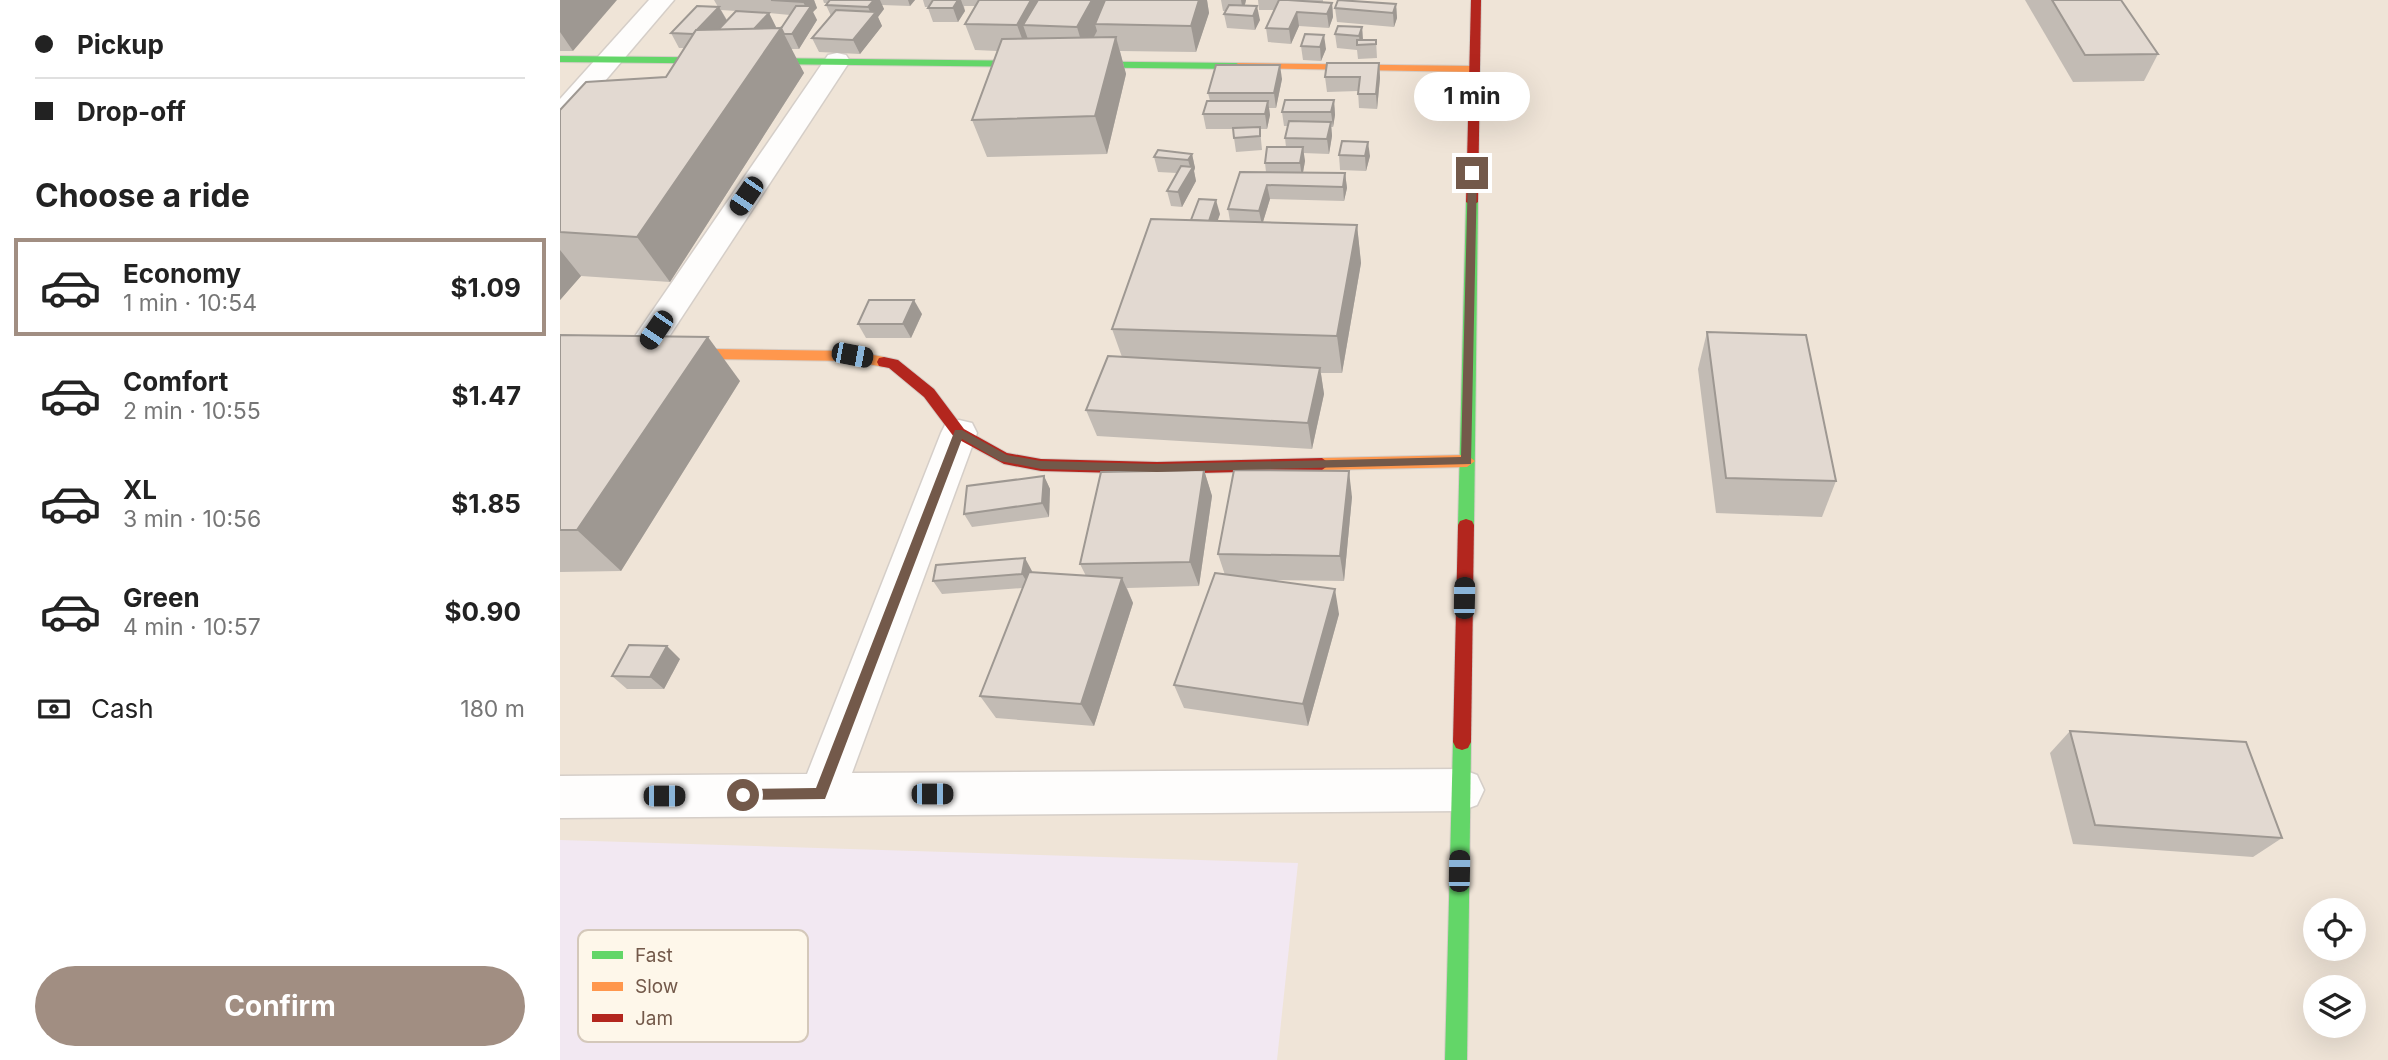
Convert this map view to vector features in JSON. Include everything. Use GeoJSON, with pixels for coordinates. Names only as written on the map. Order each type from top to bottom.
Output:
{"type":"FeatureCollection","features":[{"type":"Feature","properties":{"kind":"street"},"geometry":{"type":"LineString","coordinates":[[560,116],[662,0]]}},
{"type":"Feature","properties":{"kind":"street"},"geometry":{"type":"LineString","coordinates":[[1456,1060],[1476,0]]}},
{"type":"Feature","properties":{"kind":"street"},"geometry":{"type":"LineString","coordinates":[[560,59],[1474,69]]}},
{"type":"Feature","properties":{"kind":"street"},"geometry":{"type":"LineString","coordinates":[[641,353],[837,61]]}},
{"type":"Feature","properties":{"kind":"street"},"geometry":{"type":"LineString","coordinates":[[560,352],[852,355],[893,363],[929,393],[959,433],[1004,458],[1041,465],[1157,468],[1467,461]]}},
{"type":"Feature","properties":{"kind":"street"},"geometry":{"type":"LineString","coordinates":[[821,795],[959,433]]}},
{"type":"Feature","properties":{"kind":"street"},"geometry":{"type":"LineString","coordinates":[[560,797],[1461,790]]}},
{"type":"Feature","properties":{"kind":"shaded area"},"geometry":{"type":"Polygon","coordinates":[[[560,0],[2388,0],[2388,1060],[560,1060],[560,0]]]}},
{"type":"Feature","properties":{"kind":"shaded area"},"geometry":{"type":"Polygon","coordinates":[[[560,840],[1298,863],[1277,1060],[560,1060],[560,840]]]}},
{"type":"Feature","properties":{"kind":"building"},"geometry":{"type":"Polygon","coordinates":[[[771,0],[805,0],[803,2],[771,0]]]}},
{"type":"Feature","properties":{"kind":"building"},"geometry":{"type":"Polygon","coordinates":[[[830,0],[874,0],[868,7],[826,5],[830,0]]]}},
{"type":"Feature","properties":{"kind":"building"},"geometry":{"type":"Polygon","coordinates":[[[933,0],[958,0],[953,8],[928,8],[933,0]]]}},
{"type":"Feature","properties":{"kind":"building"},"geometry":{"type":"Polygon","coordinates":[[[979,0],[1031,0],[1017,25],[965,24],[979,0]]]}},
{"type":"Feature","properties":{"kind":"building"},"geometry":{"type":"Polygon","coordinates":[[[1038,0],[1092,0],[1077,27],[1023,25],[1038,0]]]}},
{"type":"Feature","properties":{"kind":"building"},"geometry":{"type":"Polygon","coordinates":[[[1105,0],[1199,0],[1191,26],[1095,24],[1105,0]]]}},
{"type":"Feature","properties":{"kind":"building"},"geometry":{"type":"Polygon","coordinates":[[[1279,0],[1332,3],[1327,14],[1297,12],[1289,29],[1266,28],[1279,0]]]}},
{"type":"Feature","properties":{"kind":"building"},"geometry":{"type":"Polygon","coordinates":[[[1338,0],[1396,4],[1393,13],[1335,8],[1338,0]]]}},
{"type":"Feature","properties":{"kind":"building"},"geometry":{"type":"Polygon","coordinates":[[[2052,0],[2121,0],[2158,54],[2085,55],[2052,0]]]}},
{"type":"Feature","properties":{"kind":"building"},"geometry":{"type":"Polygon","coordinates":[[[1229,5],[1257,6],[1253,16],[1224,14],[1229,5]]]}},
{"type":"Feature","properties":{"kind":"building"},"geometry":{"type":"Polygon","coordinates":[[[697,6],[719,7],[693,34],[671,33],[697,6]]]}},
{"type":"Feature","properties":{"kind":"building"},"geometry":{"type":"Polygon","coordinates":[[[796,6],[811,6],[792,34],[784,34],[781,28],[796,6]]]}},
{"type":"Feature","properties":{"kind":"building"},"geometry":{"type":"Polygon","coordinates":[[[836,10],[876,12],[853,40],[812,38],[836,10]]]}},
{"type":"Feature","properties":{"kind":"building"},"geometry":{"type":"Polygon","coordinates":[[[736,11],[769,13],[754,29],[718,30],[736,11]]]}},
{"type":"Feature","properties":{"kind":"building"},"geometry":{"type":"Polygon","coordinates":[[[1338,26],[1362,27],[1359,36],[1335,34],[1338,26]]]}},
{"type":"Feature","properties":{"kind":"building"},"geometry":{"type":"Polygon","coordinates":[[[781,28],[637,237],[560,232],[560,110],[586,82],[666,77],[696,30],[781,28]]]}},
{"type":"Feature","properties":{"kind":"building"},"geometry":{"type":"Polygon","coordinates":[[[1305,34],[1324,35],[1320,47],[1301,46],[1305,34]]]}},
{"type":"Feature","properties":{"kind":"building"},"geometry":{"type":"Polygon","coordinates":[[[1116,37],[1095,116],[972,120],[1002,39],[1116,37]]]}},
{"type":"Feature","properties":{"kind":"building"},"geometry":{"type":"Polygon","coordinates":[[[1357,40],[1376,40],[1376,44],[1357,45],[1357,40]]]}},
{"type":"Feature","properties":{"kind":"building"},"geometry":{"type":"Polygon","coordinates":[[[1327,63],[1379,63],[1376,94],[1358,94],[1360,77],[1325,77],[1327,63]]]}},
{"type":"Feature","properties":{"kind":"building"},"geometry":{"type":"Polygon","coordinates":[[[1216,65],[1280,65],[1274,93],[1208,93],[1216,65]]]}},
{"type":"Feature","properties":{"kind":"building"},"geometry":{"type":"Polygon","coordinates":[[[1285,100],[1334,100],[1331,112],[1282,112],[1285,100]]]}},
{"type":"Feature","properties":{"kind":"building"},"geometry":{"type":"Polygon","coordinates":[[[1207,101],[1268,101],[1265,114],[1203,114],[1207,101]]]}},
{"type":"Feature","properties":{"kind":"building"},"geometry":{"type":"Polygon","coordinates":[[[1289,121],[1331,122],[1327,139],[1285,138],[1289,121]]]}},
{"type":"Feature","properties":{"kind":"building"},"geometry":{"type":"Polygon","coordinates":[[[1260,127],[1260,136],[1234,138],[1233,128],[1260,127]]]}},
{"type":"Feature","properties":{"kind":"building"},"geometry":{"type":"Polygon","coordinates":[[[1342,141],[1368,142],[1365,156],[1339,155],[1342,141]]]}},
{"type":"Feature","properties":{"kind":"building"},"geometry":{"type":"Polygon","coordinates":[[[1267,147],[1303,147],[1300,163],[1265,163],[1267,147]]]}},
{"type":"Feature","properties":{"kind":"building"},"geometry":{"type":"Polygon","coordinates":[[[1158,150],[1192,154],[1188,160],[1154,157],[1158,150]]]}},
{"type":"Feature","properties":{"kind":"building"},"geometry":{"type":"Polygon","coordinates":[[[1181,166],[1193,167],[1178,192],[1167,191],[1181,166]]]}},
{"type":"Feature","properties":{"kind":"building"},"geometry":{"type":"Polygon","coordinates":[[[1240,172],[1345,173],[1343,187],[1267,185],[1259,211],[1228,209],[1240,172]]]}},
{"type":"Feature","properties":{"kind":"building"},"geometry":{"type":"Polygon","coordinates":[[[1199,199],[1216,200],[1209,221],[1191,220],[1199,199]]]}},
{"type":"Feature","properties":{"kind":"building"},"geometry":{"type":"Polygon","coordinates":[[[1151,219],[1357,225],[1337,336],[1112,329],[1151,219]]]}},
{"type":"Feature","properties":{"kind":"building"},"geometry":{"type":"Polygon","coordinates":[[[869,300],[914,300],[903,324],[858,324],[869,300]]]}},
{"type":"Feature","properties":{"kind":"building"},"geometry":{"type":"Polygon","coordinates":[[[1707,332],[1806,335],[1836,481],[1726,478],[1707,332]]]}},
{"type":"Feature","properties":{"kind":"building"},"geometry":{"type":"Polygon","coordinates":[[[560,335],[708,337],[577,530],[560,530],[560,335]]]}},
{"type":"Feature","properties":{"kind":"building"},"geometry":{"type":"Polygon","coordinates":[[[1108,356],[1320,368],[1308,423],[1086,410],[1108,356]]]}},
{"type":"Feature","properties":{"kind":"building"},"geometry":{"type":"Polygon","coordinates":[[[1204,470],[1190,562],[1080,564],[1101,472],[1204,470]]]}},
{"type":"Feature","properties":{"kind":"building"},"geometry":{"type":"Polygon","coordinates":[[[1234,470],[1349,471],[1340,556],[1218,554],[1234,470]]]}},
{"type":"Feature","properties":{"kind":"building"},"geometry":{"type":"Polygon","coordinates":[[[1044,476],[1042,503],[964,514],[967,486],[1044,476]]]}},
{"type":"Feature","properties":{"kind":"building"},"geometry":{"type":"Polygon","coordinates":[[[1025,558],[1022,574],[933,581],[936,565],[1025,558]]]}},
{"type":"Feature","properties":{"kind":"building"},"geometry":{"type":"Polygon","coordinates":[[[1029,572],[1122,578],[1081,704],[980,696],[1029,572]]]}},
{"type":"Feature","properties":{"kind":"building"},"geometry":{"type":"Polygon","coordinates":[[[1215,573],[1335,589],[1303,704],[1174,685],[1215,573]]]}},
{"type":"Feature","properties":{"kind":"building"},"geometry":{"type":"Polygon","coordinates":[[[629,645],[667,646],[650,677],[612,676],[629,645]]]}},
{"type":"Feature","properties":{"kind":"building"},"geometry":{"type":"Polygon","coordinates":[[[2070,731],[2246,742],[2282,838],[2095,825],[2070,731]]]}},
{"type":"Feature","properties":{"kind":"traffic: fast"},"geometry":{"type":"LineString","coordinates":[[560,59],[1238,66]]}},
{"type":"Feature","properties":{"kind":"traffic: fast"},"geometry":{"type":"LineString","coordinates":[[1466,525],[1472,202]]}},
{"type":"Feature","properties":{"kind":"traffic: fast"},"geometry":{"type":"LineString","coordinates":[[1456,1060],[1462,742]]}},
{"type":"Feature","properties":{"kind":"traffic: slow"},"geometry":{"type":"LineString","coordinates":[[1238,66],[1474,69]]}},
{"type":"Feature","properties":{"kind":"traffic: slow"},"geometry":{"type":"LineString","coordinates":[[560,352],[852,356],[884,362]]}},
{"type":"Feature","properties":{"kind":"traffic: slow"},"geometry":{"type":"LineString","coordinates":[[1322,464],[1467,461]]}},
{"type":"Feature","properties":{"kind":"traffic: jam"},"geometry":{"type":"LineString","coordinates":[[1472,202],[1476,0]]}},
{"type":"Feature","properties":{"kind":"traffic: jam"},"geometry":{"type":"LineString","coordinates":[[884,362],[893,364],[929,393],[959,433],[1004,458],[1041,465],[1157,468],[1322,464]]}},
{"type":"Feature","properties":{"kind":"traffic: jam"},"geometry":{"type":"LineString","coordinates":[[1462,742],[1466,525]]}},
{"type":"Feature","properties":{"kind":"route"},"geometry":{"type":"LineString","coordinates":[[743,795],[821,795],[959,433],[1004,458],[1041,465],[1157,468],[1467,461],[1472,173]]}}]}
